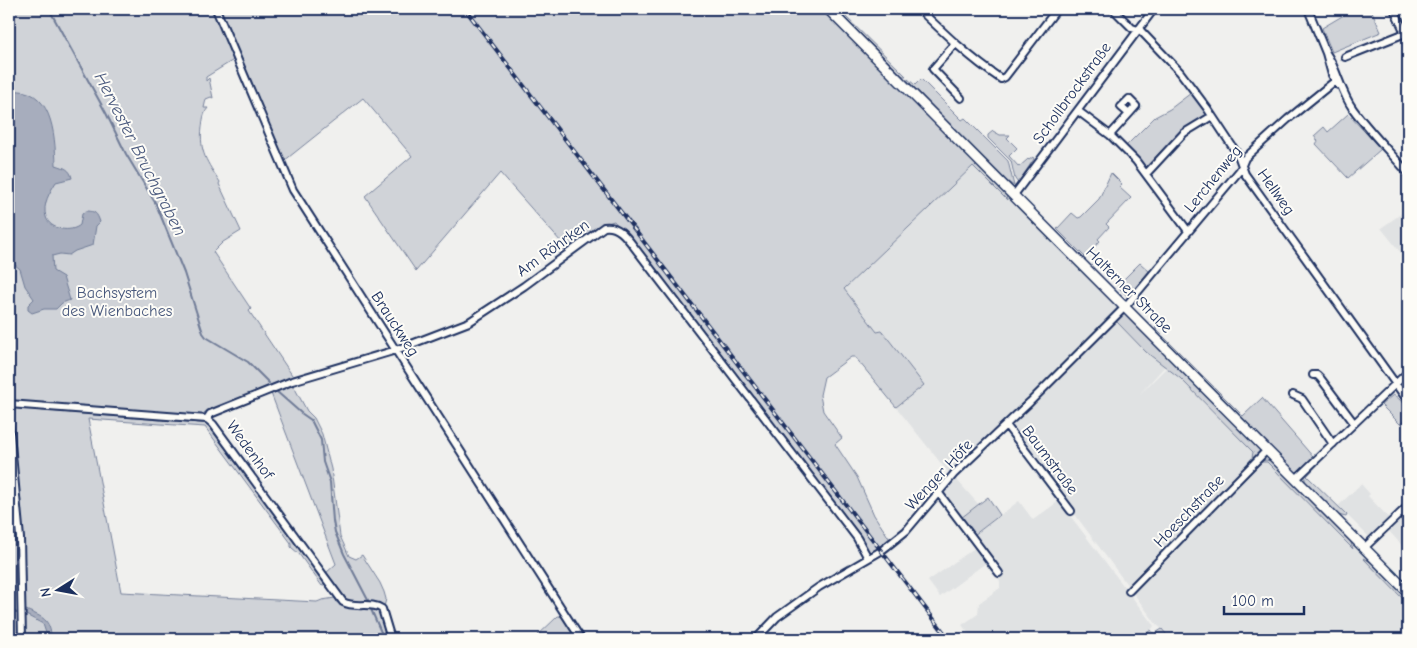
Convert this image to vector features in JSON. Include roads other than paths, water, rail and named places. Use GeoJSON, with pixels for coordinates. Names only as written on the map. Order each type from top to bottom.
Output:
{"type":"FeatureCollection","features":[{"type":"Feature","properties":{"kind":"main road","name":"Halterner Straße"},"geometry":{"type":"LineString","coordinates":[[828,9],[1408,592]]}},
{"type":"Feature","properties":{"kind":"street","name":"Brauckweg"},"geometry":{"type":"LineString","coordinates":[[216,9],[293,190],[581,639]]}},
{"type":"Feature","properties":{"kind":"street"},"geometry":{"type":"LineString","coordinates":[[921,9],[975,62],[1001,79],[1057,9]]}},
{"type":"Feature","properties":{"kind":"street","name":"Hellweg"},"geometry":{"type":"LineString","coordinates":[[1113,9],[1132,28],[1141,31],[1180,72],[1212,116],[1242,164],[1245,174],[1408,401]]}},
{"type":"Feature","properties":{"kind":"street","name":"Schollbrockstraße"},"geometry":{"type":"LineString","coordinates":[[1014,195],[1154,9]]}},
{"type":"Feature","properties":{"kind":"street"},"geometry":{"type":"LineString","coordinates":[[1308,9],[1335,81],[1342,89]]}},
{"type":"Feature","properties":{"kind":"street"},"geometry":{"type":"LineString","coordinates":[[1345,57],[1407,32],[1394,9]]}},
{"type":"Feature","properties":{"kind":"street"},"geometry":{"type":"LineString","coordinates":[[955,44],[933,69],[961,98]]}},
{"type":"Feature","properties":{"kind":"street"},"geometry":{"type":"LineString","coordinates":[[1326,53],[1333,63],[1342,89],[1352,108],[1408,173]]}},
{"type":"Feature","properties":{"kind":"street","name":"Lerchenweg"},"geometry":{"type":"LineString","coordinates":[[1125,307],[1240,170],[1245,158],[1335,81]]}},
{"type":"Feature","properties":{"kind":"street"},"geometry":{"type":"LineString","coordinates":[[1078,111],[1110,135],[1136,161],[1188,230]]}},
{"type":"Feature","properties":{"kind":"street"},"geometry":{"type":"LineString","coordinates":[[1110,135],[1129,114]]}},
{"type":"Feature","properties":{"kind":"street"},"geometry":{"type":"LineString","coordinates":[[1146,174],[1184,133],[1212,116]]}},
{"type":"Feature","properties":{"kind":"street","name":"Am Röhrken"},"geometry":{"type":"LineString","coordinates":[[207,419],[210,414],[292,381],[396,350],[477,318],[604,227],[615,228],[620,231],[638,252],[857,538],[868,558]]}},
{"type":"Feature","properties":{"kind":"street","name":"Wenger Höfe"},"geometry":{"type":"LineString","coordinates":[[756,639],[777,617],[819,587],[886,547],[906,531],[954,474],[1125,307]]}},
{"type":"Feature","properties":{"kind":"street"},"geometry":{"type":"LineString","coordinates":[[1296,480],[1408,372]]}},
{"type":"Feature","properties":{"kind":"street"},"geometry":{"type":"LineString","coordinates":[[1313,375],[1317,374],[1354,423]]}},
{"type":"Feature","properties":{"kind":"street"},"geometry":{"type":"LineString","coordinates":[[1293,395],[1302,399],[1333,444]]}},
{"type":"Feature","properties":{"kind":"street","name":"Wedenhof"},"geometry":{"type":"LineString","coordinates":[[9,404],[207,419],[213,424],[343,602],[352,606],[378,606],[382,609],[391,639]]}},
{"type":"Feature","properties":{"kind":"street"},"geometry":{"type":"LineString","coordinates":[[9,423],[20,532],[22,639]]}},
{"type":"Feature","properties":{"kind":"street","name":"Baumstraße"},"geometry":{"type":"LineString","coordinates":[[1006,425],[1071,511]]}},
{"type":"Feature","properties":{"kind":"street","name":"Hoeschstraße"},"geometry":{"type":"LineString","coordinates":[[1130,591],[1267,450]]}},
{"type":"Feature","properties":{"kind":"street"},"geometry":{"type":"LineString","coordinates":[[938,492],[1000,573]]}},
{"type":"Feature","properties":{"kind":"street"},"geometry":{"type":"LineString","coordinates":[[1364,548],[1408,506]]}},
{"type":"Feature","properties":{"kind":"water"},"geometry":{"type":"Polygon","coordinates":[[[9,91],[23,91],[34,96],[43,104],[52,126],[56,165],[67,169],[72,178],[56,182],[49,194],[45,207],[48,221],[61,229],[71,229],[80,225],[82,214],[86,211],[92,211],[98,216],[100,222],[96,226],[93,245],[69,255],[60,254],[52,256],[53,271],[63,277],[70,300],[62,303],[56,309],[44,309],[32,313],[28,310],[28,305],[34,299],[25,286],[20,269],[9,260],[9,155],[12,149],[9,139],[9,91]]]}},
{"type":"Feature","properties":{"kind":"water"},"geometry":{"type":"Polygon","coordinates":[[[26,610],[45,620],[52,639],[48,639],[43,624],[26,615],[26,610]]]}},
{"type":"Feature","properties":{"kind":"waterway","name":"Hervester Bruchgraben"},"geometry":{"type":"LineString","coordinates":[[49,9],[106,113],[126,154],[156,204],[184,273],[203,333],[206,337],[248,362],[269,383]]}},
{"type":"Feature","properties":{"kind":"waterway"},"geometry":{"type":"LineString","coordinates":[[276,391],[311,420],[321,440],[323,462],[330,482],[335,532],[344,554],[369,602]]}},
{"type":"Feature","properties":{"kind":"waterway"},"geometry":{"type":"LineString","coordinates":[[41,410],[207,423],[284,526]]}},
{"type":"Feature","properties":{"kind":"waterway"},"geometry":{"type":"LineString","coordinates":[[9,607],[16,613],[20,613]]}},
{"type":"Feature","properties":{"kind":"waterway"},"geometry":{"type":"LineString","coordinates":[[370,607],[384,639]]}},
{"type":"Feature","properties":{"kind":"railway"},"geometry":{"type":"LineString","coordinates":[[465,9],[949,639]]}},
{"type":"Feature","properties":{"kind":"park label","name":"Bachsystem des Wienbaches"},"geometry":{"type":"Point","coordinates":[117,302]}}]}
